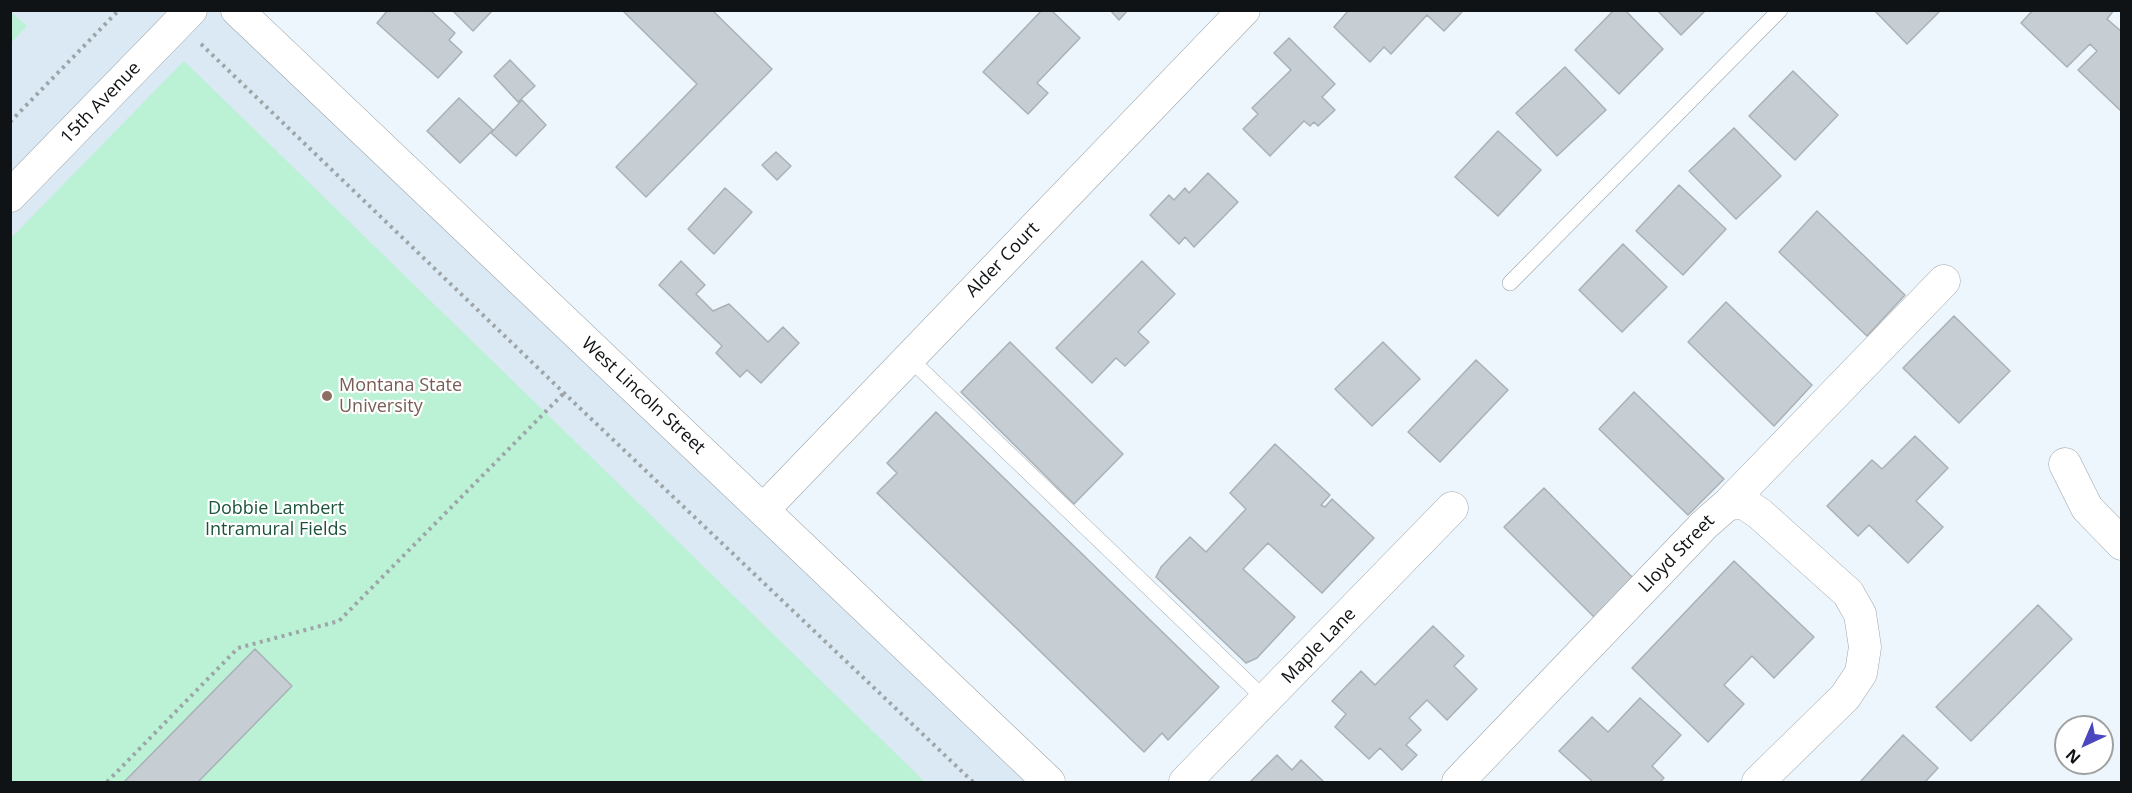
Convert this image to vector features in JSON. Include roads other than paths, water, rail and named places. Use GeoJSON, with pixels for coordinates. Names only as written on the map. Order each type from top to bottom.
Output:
{"type":"FeatureCollection","features":[{"type":"Feature","properties":{"kind":"street","name":"West Lincoln Street"},"geometry":{"type":"LineString","coordinates":[[237,10],[1049,783]]}},
{"type":"Feature","properties":{"kind":"street","name":"Alder Court"},"geometry":{"type":"LineString","coordinates":[[762,510],[1244,10]]}},
{"type":"Feature","properties":{"kind":"street","name":"15th Avenue"},"geometry":{"type":"LineString","coordinates":[[10,196],[185,17]]}},
{"type":"Feature","properties":{"kind":"street"},"geometry":{"type":"LineString","coordinates":[[1728,504],[1944,281]]}},
{"type":"Feature","properties":{"kind":"street"},"geometry":{"type":"LineString","coordinates":[[2065,464],[2087,508],[2121,543]]}},
{"type":"Feature","properties":{"kind":"street","name":"Lloyd Street"},"geometry":{"type":"LineString","coordinates":[[1458,783],[1705,524],[1728,504],[1744,503],[1760,514],[1848,593],[1860,614],[1865,647],[1861,673],[1845,698],[1758,783]]}},
{"type":"Feature","properties":{"kind":"street","name":"Maple Lane"},"geometry":{"type":"LineString","coordinates":[[1185,783],[1452,508]]}},
{"type":"Feature","properties":{"kind":"lane"},"geometry":{"type":"LineString","coordinates":[[1510,283],[1780,10]]}},
{"type":"Feature","properties":{"kind":"lane"},"geometry":{"type":"LineString","coordinates":[[909,358],[1266,700]]}},
{"type":"Feature","properties":{"kind":"place","name":"Montana State University"},"geometry":{"type":"Point","coordinates":[327,396]}},
{"type":"Feature","properties":{"kind":"park label","name":"Dobbie Lambert Intramural Fields"},"geometry":{"type":"Point","coordinates":[276,519]}}]}
